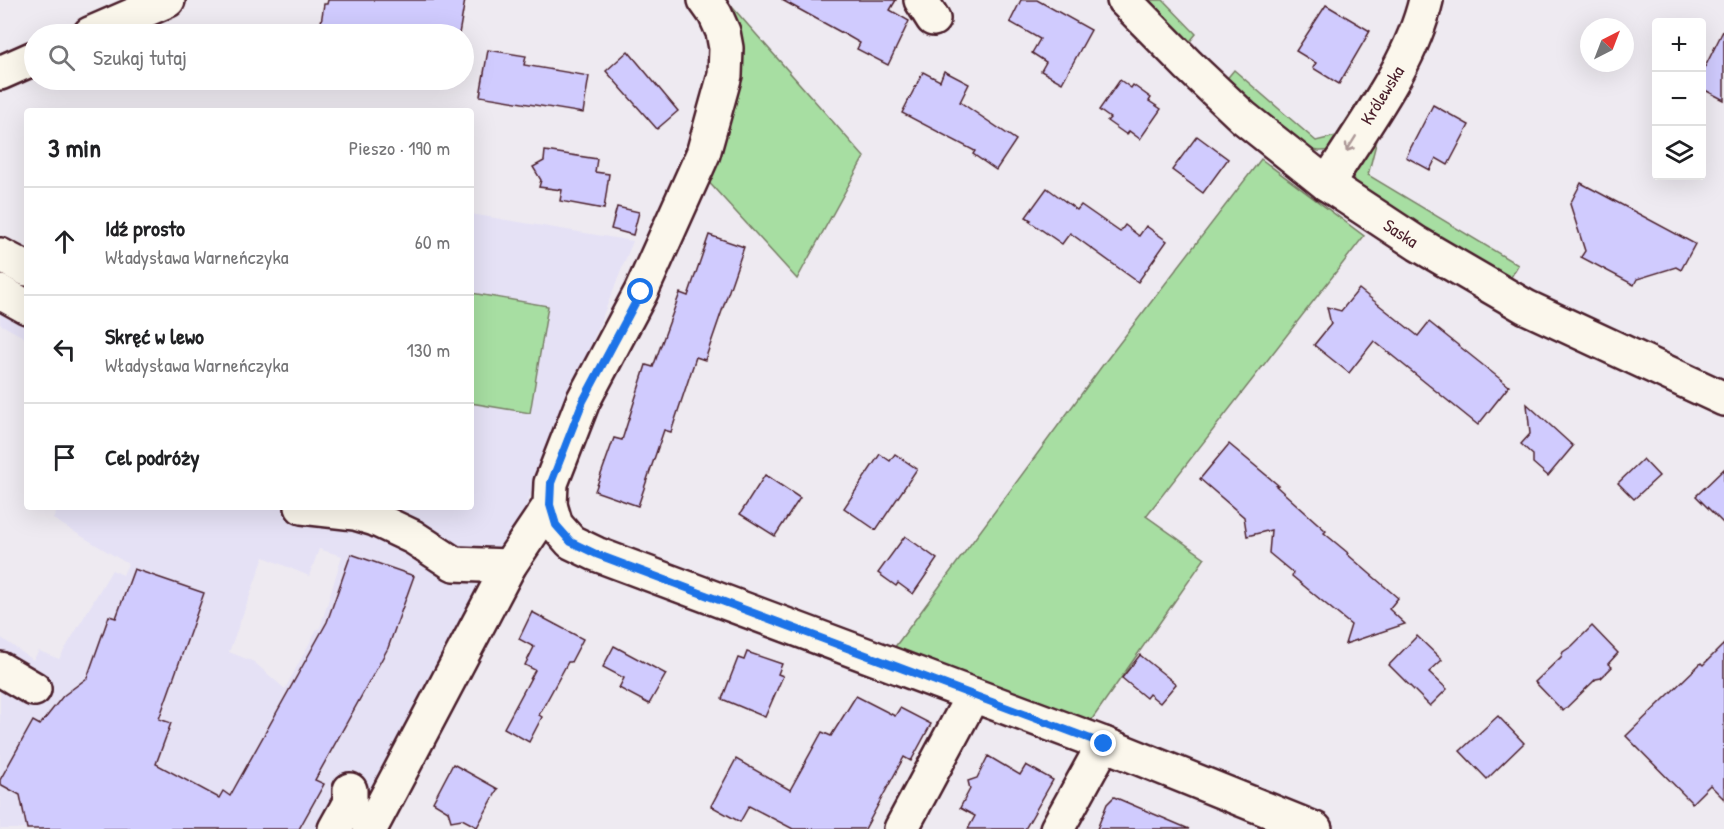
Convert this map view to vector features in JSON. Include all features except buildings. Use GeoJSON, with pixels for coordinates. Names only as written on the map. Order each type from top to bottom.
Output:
{"type":"FeatureCollection","features":[{"type":"Feature","properties":{"kind":"street"},"geometry":{"type":"LineString","coordinates":[[113,24],[168,0]]}},
{"type":"Feature","properties":{"kind":"street"},"geometry":{"type":"LineString","coordinates":[[705,0],[715,14],[723,32],[726,48],[725,75],[704,154],[641,292],[583,401],[551,483],[550,505],[556,525],[571,542],[596,554],[1104,744],[1277,822],[1315,829]]}},
{"type":"Feature","properties":{"kind":"street","name":"Saska"},"geometry":{"type":"LineString","coordinates":[[1124,0],[1242,117],[1327,184],[1418,244],[1519,303],[1724,399]]}},
{"type":"Feature","properties":{"kind":"street","name":"Królewska"},"geometry":{"type":"LineString","coordinates":[[1327,184],[1399,69],[1413,42],[1426,0]]}},
{"type":"Feature","properties":{"kind":"street"},"geometry":{"type":"LineString","coordinates":[[0,73],[24,62]]}},
{"type":"Feature","properties":{"kind":"street"},"geometry":{"type":"LineString","coordinates":[[0,255],[24,267]]}},
{"type":"Feature","properties":{"kind":"street"},"geometry":{"type":"LineString","coordinates":[[0,292],[24,305]]}},
{"type":"Feature","properties":{"kind":"street"},"geometry":{"type":"LineString","coordinates":[[370,829],[509,566],[550,505]]}},
{"type":"Feature","properties":{"kind":"street"},"geometry":{"type":"LineString","coordinates":[[328,510],[355,513],[375,519],[413,537],[454,564],[509,566]]}},
{"type":"Feature","properties":{"kind":"street"},"geometry":{"type":"LineString","coordinates":[[1,672],[34,689]]}},
{"type":"Feature","properties":{"kind":"street"},"geometry":{"type":"LineString","coordinates":[[900,829],[973,695]]}},
{"type":"Feature","properties":{"kind":"street"},"geometry":{"type":"LineString","coordinates":[[1057,829],[1104,744]]}},
{"type":"Feature","properties":{"kind":"street"},"geometry":{"type":"LineString","coordinates":[[335,829],[350,802],[350,790]]}},
{"type":"Feature","properties":{"kind":"shaded area"},"geometry":{"type":"Polygon","coordinates":[[[474,214],[633,241],[516,531],[359,829],[0,829],[0,637],[33,660],[39,651],[59,659],[112,570],[123,575],[128,564],[53,519],[58,510],[474,510],[474,214]],[[319,549],[309,576],[264,557],[229,652],[254,662],[285,689],[317,629],[320,628],[342,556],[319,549]]]}},
{"type":"Feature","properties":{"kind":"shaded area"},"geometry":{"type":"Polygon","coordinates":[[[0,279],[24,291],[24,337],[0,324],[0,279]]]}},
{"type":"Feature","properties":{"kind":"green space"},"geometry":{"type":"Polygon","coordinates":[[[713,0],[726,0],[864,157],[797,279],[704,177],[713,0]]]}},
{"type":"Feature","properties":{"kind":"green space"},"geometry":{"type":"Polygon","coordinates":[[[1142,0],[1163,0],[1196,34],[1187,45],[1142,0]]]}},
{"type":"Feature","properties":{"kind":"green space"},"geometry":{"type":"Polygon","coordinates":[[[1379,69],[1385,72],[1330,150],[1323,151],[1306,147],[1225,81],[1234,70],[1316,141],[1336,136],[1379,69]]]}},
{"type":"Feature","properties":{"kind":"green space"},"geometry":{"type":"Polygon","coordinates":[[[1381,124],[1368,175],[1518,265],[1510,279],[1436,235],[1355,181],[1352,169],[1381,124]]]}},
{"type":"Feature","properties":{"kind":"green space"},"geometry":{"type":"Polygon","coordinates":[[[1261,159],[1364,236],[1146,516],[1205,558],[1088,725],[889,655],[1102,366],[1261,159]]]}},
{"type":"Feature","properties":{"kind":"green space"},"geometry":{"type":"Polygon","coordinates":[[[474,294],[548,306],[530,413],[474,404],[474,294]]]}},
{"type":"Feature","properties":{"kind":"route"},"geometry":{"type":"LineString","coordinates":[[641,292],[583,401],[551,483],[550,505],[556,525],[571,542],[596,554],[1104,744]]}}]}
